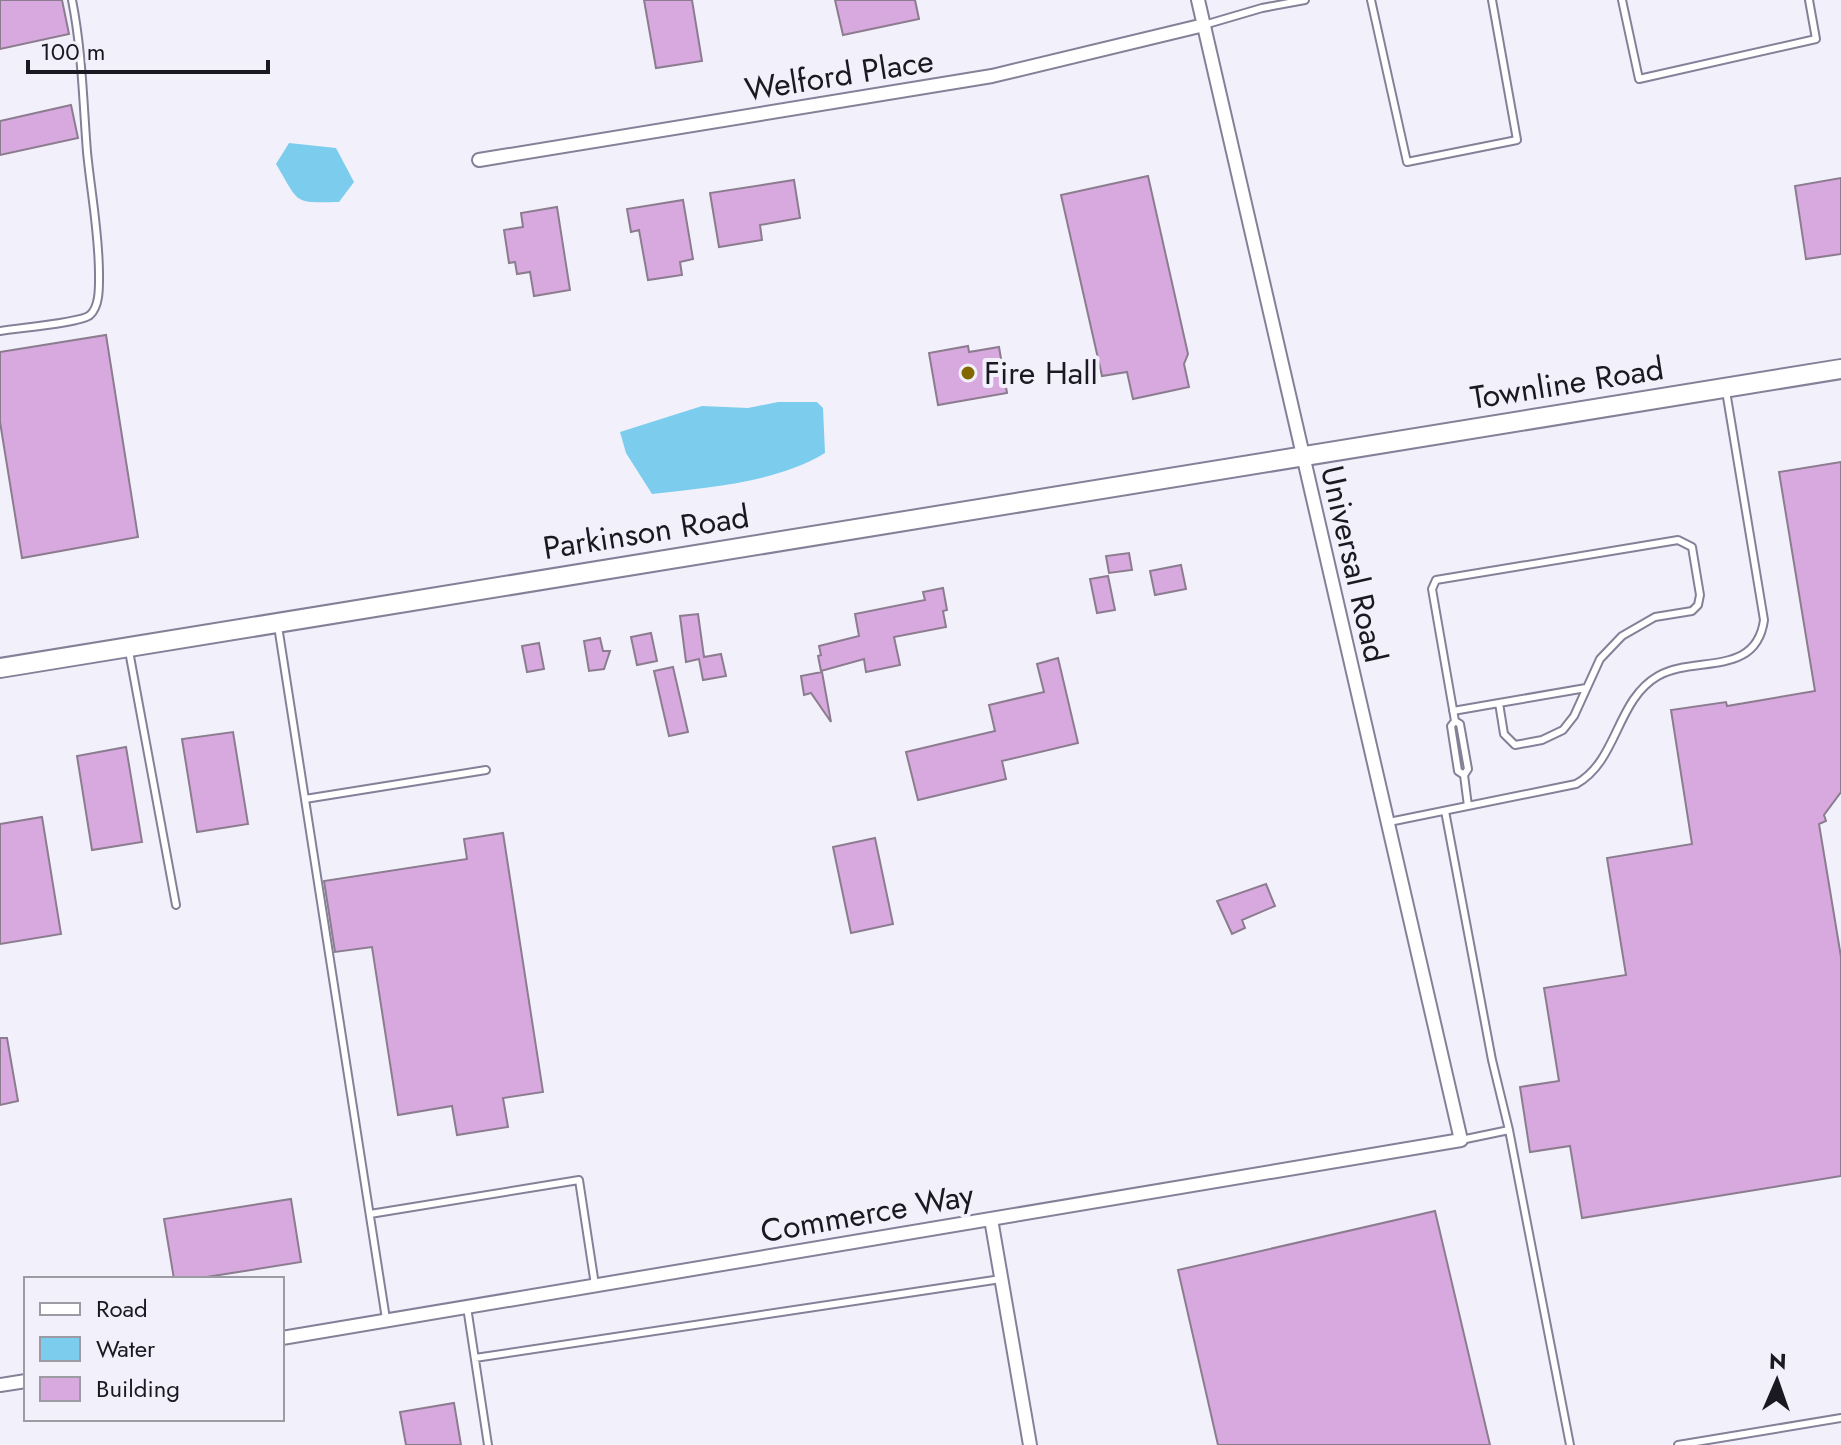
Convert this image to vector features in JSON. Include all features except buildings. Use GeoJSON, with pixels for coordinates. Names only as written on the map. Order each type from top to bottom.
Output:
{"type":"FeatureCollection","features":[{"type":"Feature","properties":{"kind":"main road","name":"Townline Road"},"geometry":{"type":"LineString","coordinates":[[1302,456],[1841,369]]}},
{"type":"Feature","properties":{"kind":"main road","name":"Parkinson Road"},"geometry":{"type":"LineString","coordinates":[[0,668],[1302,456]]}},
{"type":"Feature","properties":{"kind":"street","name":"Universal Road"},"geometry":{"type":"LineString","coordinates":[[1198,0],[1461,1140]]}},
{"type":"Feature","properties":{"kind":"street","name":"Welford Place"},"geometry":{"type":"LineString","coordinates":[[479,160],[992,76],[1204,25]]}},
{"type":"Feature","properties":{"kind":"street","name":"Commerce Way"},"geometry":{"type":"LineString","coordinates":[[284,1338],[1461,1140]]}},
{"type":"Feature","properties":{"kind":"street"},"geometry":{"type":"LineString","coordinates":[[991,1219],[1030,1445]]}},
{"type":"Feature","properties":{"kind":"street"},"geometry":{"type":"LineString","coordinates":[[0,1385],[24,1381]]}},
{"type":"Feature","properties":{"kind":"lane"},"geometry":{"type":"LineString","coordinates":[[0,331],[82,319],[90,315],[97,297],[98,249],[79,37],[72,0]]}},
{"type":"Feature","properties":{"kind":"lane"},"geometry":{"type":"LineString","coordinates":[[1204,25],[1262,8],[1305,0]]}},
{"type":"Feature","properties":{"kind":"lane"},"geometry":{"type":"LineString","coordinates":[[1371,0],[1407,162],[1517,140],[1492,0]]}},
{"type":"Feature","properties":{"kind":"lane"},"geometry":{"type":"LineString","coordinates":[[1622,0],[1639,79],[1816,39],[1809,0]]}},
{"type":"Feature","properties":{"kind":"lane"},"geometry":{"type":"LineString","coordinates":[[1387,822],[1576,784],[1589,777],[1615,737],[1631,703],[1657,677],[1675,669],[1712,665],[1740,656],[1755,646],[1762,635],[1764,620],[1725,388]]}},
{"type":"Feature","properties":{"kind":"lane"},"geometry":{"type":"LineString","coordinates":[[1468,806],[1464,775],[1468,769],[1460,724],[1455,721],[1432,589],[1436,580],[1678,540],[1688,542],[1692,547],[1700,595],[1698,605],[1692,611],[1655,617],[1622,636],[1600,659],[1574,716],[1563,730],[1542,740],[1515,745],[1504,734],[1499,703]]}},
{"type":"Feature","properties":{"kind":"lane"},"geometry":{"type":"LineString","coordinates":[[277,623],[387,1320]]}},
{"type":"Feature","properties":{"kind":"lane"},"geometry":{"type":"LineString","coordinates":[[128,647],[176,905]]}},
{"type":"Feature","properties":{"kind":"lane"},"geometry":{"type":"LineString","coordinates":[[1453,711],[1586,688]]}},
{"type":"Feature","properties":{"kind":"lane"},"geometry":{"type":"LineString","coordinates":[[305,799],[486,770]]}},
{"type":"Feature","properties":{"kind":"lane"},"geometry":{"type":"LineString","coordinates":[[1445,811],[1570,1445]]}},
{"type":"Feature","properties":{"kind":"lane"},"geometry":{"type":"LineString","coordinates":[[1461,1140],[1509,1130]]}},
{"type":"Feature","properties":{"kind":"lane"},"geometry":{"type":"LineString","coordinates":[[370,1214],[579,1180],[595,1285]]}},
{"type":"Feature","properties":{"kind":"lane"},"geometry":{"type":"LineString","coordinates":[[475,1358],[1001,1279]]}},
{"type":"Feature","properties":{"kind":"lane"},"geometry":{"type":"LineString","coordinates":[[467,1307],[488,1445]]}},
{"type":"Feature","properties":{"kind":"lane"},"geometry":{"type":"LineString","coordinates":[[1678,1445],[1841,1418]]}},
{"type":"Feature","properties":{"kind":"water"},"geometry":{"type":"Polygon","coordinates":[[[289,143],[336,148],[354,182],[339,202],[305,201],[294,194],[276,164],[289,143]]]}},
{"type":"Feature","properties":{"kind":"water"},"geometry":{"type":"Polygon","coordinates":[[[778,402],[817,402],[823,408],[825,453],[785,471],[741,482],[652,494],[626,453],[620,432],[702,406],[748,408],[778,402]]]}},
{"type":"Feature","properties":{"kind":"place","name":"Fire Hall"},"geometry":{"type":"Point","coordinates":[968,373]}}]}
